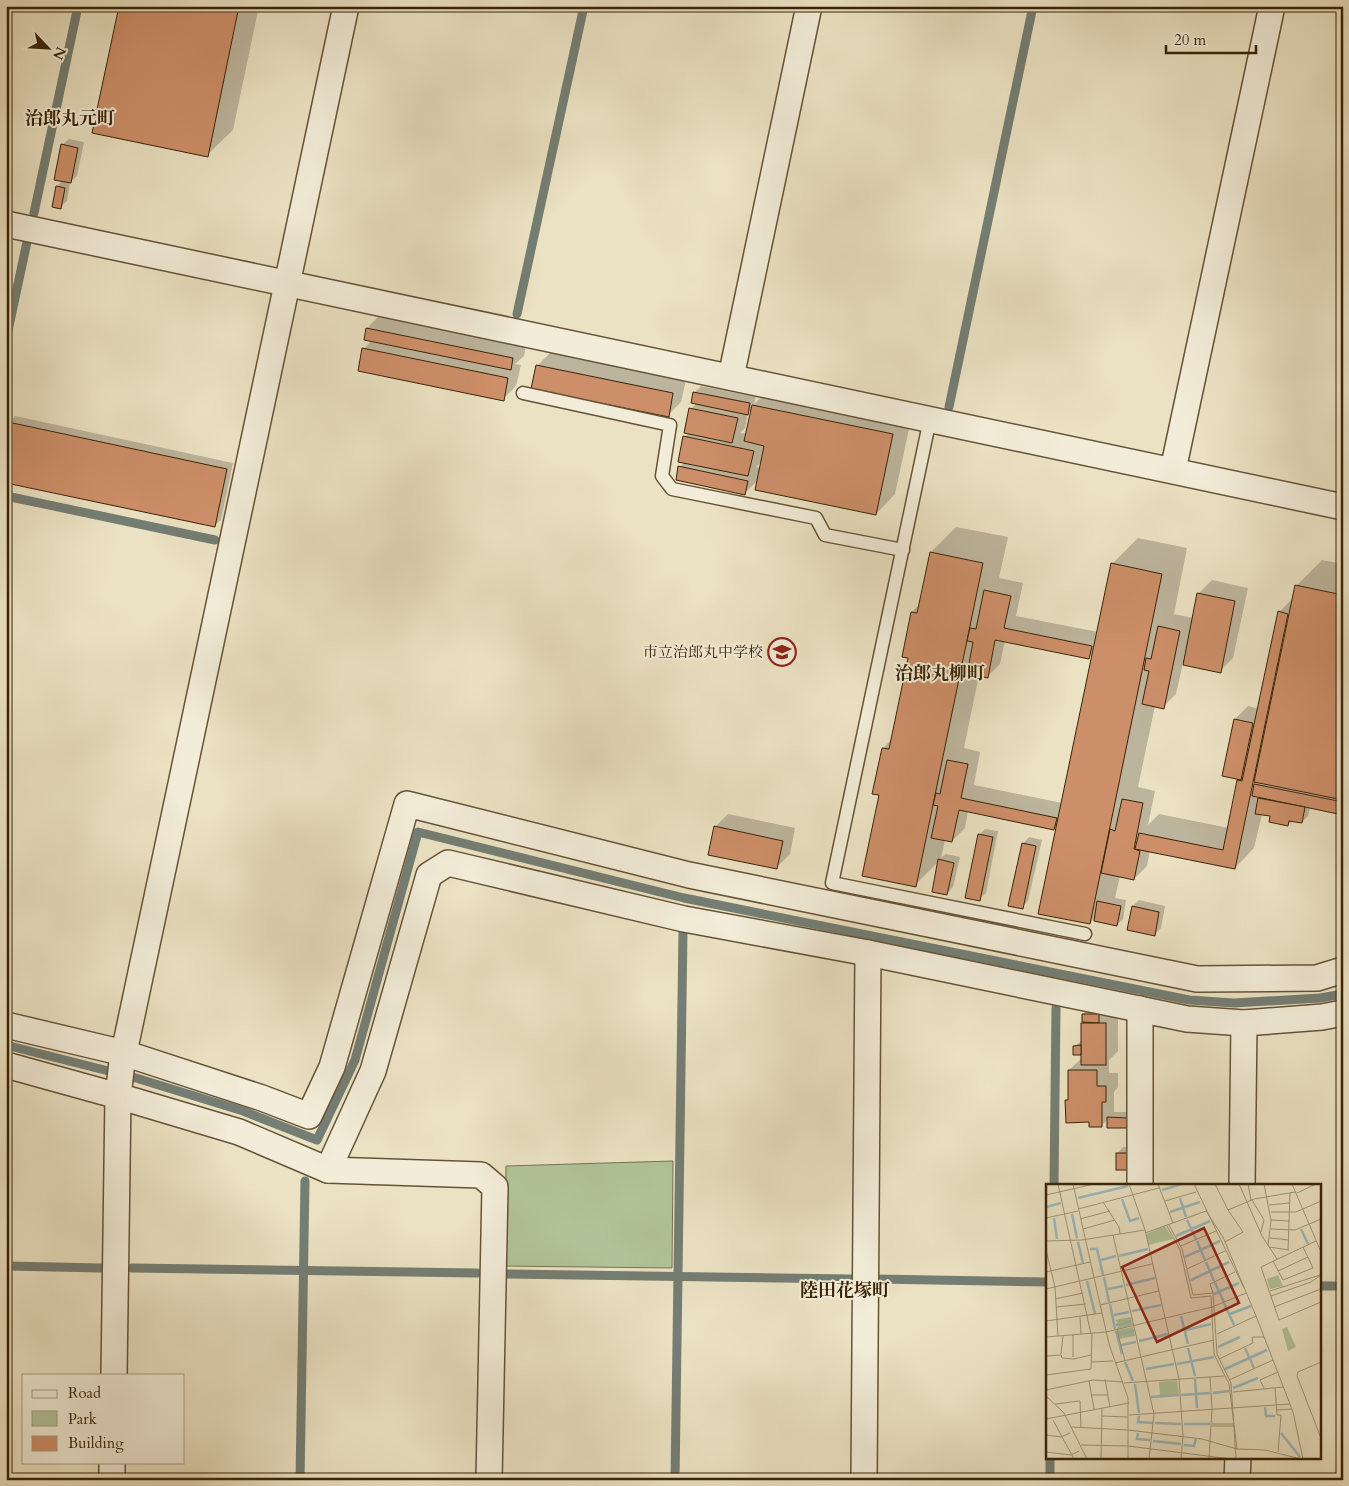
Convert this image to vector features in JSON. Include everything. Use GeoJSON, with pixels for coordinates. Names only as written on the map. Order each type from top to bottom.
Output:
{"type":"FeatureCollection","features":[{"type":"Feature","properties":{"kind":"street"},"geometry":{"type":"LineString","coordinates":[[114,1374],[121,1074],[346,6]]}},
{"type":"Feature","properties":{"kind":"street"},"geometry":{"type":"LineString","coordinates":[[731,377],[809,6]]}},
{"type":"Feature","properties":{"kind":"street"},"geometry":{"type":"LineString","coordinates":[[1173,470],[1272,6]]}},
{"type":"Feature","properties":{"kind":"street"},"geometry":{"type":"LineString","coordinates":[[6,224],[1343,507]]}},
{"type":"Feature","properties":{"kind":"street"},"geometry":{"type":"LineString","coordinates":[[6,1066],[121,1074],[262,1098],[309,1116],[332,1067],[407,804],[690,875],[1197,979],[1317,978],[1343,970]]}},
{"type":"Feature","properties":{"kind":"street"},"geometry":{"type":"LineString","coordinates":[[328,1170],[373,1071],[428,875],[448,863],[684,920],[868,953],[1187,1019],[1244,1023],[1322,1017],[1343,1013]]}},
{"type":"Feature","properties":{"kind":"street"},"geometry":{"type":"LineString","coordinates":[[864,1480],[868,953]]}},
{"type":"Feature","properties":{"kind":"street"},"geometry":{"type":"LineString","coordinates":[[1140,1009],[1140,1184]]}},
{"type":"Feature","properties":{"kind":"street"},"geometry":{"type":"LineString","coordinates":[[1242,1184],[1244,1023]]}},
{"type":"Feature","properties":{"kind":"street"},"geometry":{"type":"LineString","coordinates":[[6,1025],[121,1074],[239,1132],[328,1170],[481,1175],[494,1187],[489,1480]]}},
{"type":"Feature","properties":{"kind":"street"},"geometry":{"type":"LineString","coordinates":[[1238,1458],[1238,1480]]}},
{"type":"Feature","properties":{"kind":"street"},"geometry":{"type":"LineString","coordinates":[[112,1464],[112,1480]]}},
{"type":"Feature","properties":{"kind":"lane"},"geometry":{"type":"LineString","coordinates":[[523,393],[670,424],[662,476],[672,489],[816,518],[825,535],[903,550]]}},
{"type":"Feature","properties":{"kind":"lane"},"geometry":{"type":"LineString","coordinates":[[930,419],[832,882],[1085,934]]}},
{"type":"Feature","properties":{"kind":"green space"},"geometry":{"type":"Polygon","coordinates":[[[673,1161],[672,1268],[505,1266],[506,1166],[673,1161]]]}},
{"type":"Feature","properties":{"kind":"building"},"geometry":{"type":"Polygon","coordinates":[[[119,6],[239,6],[208,157],[92,133],[119,6]]]}},
{"type":"Feature","properties":{"kind":"building"},"geometry":{"type":"Polygon","coordinates":[[[61,144],[78,148],[71,183],[54,180],[61,144]]]}},
{"type":"Feature","properties":{"kind":"building"},"geometry":{"type":"Polygon","coordinates":[[[56,186],[65,188],[61,209],[52,207],[56,186]]]}},
{"type":"Feature","properties":{"kind":"building"},"geometry":{"type":"Polygon","coordinates":[[[366,328],[513,358],[511,370],[364,340],[366,328]]]}},
{"type":"Feature","properties":{"kind":"building"},"geometry":{"type":"Polygon","coordinates":[[[362,348],[508,378],[504,401],[358,371],[362,348]]]}},
{"type":"Feature","properties":{"kind":"building"},"geometry":{"type":"Polygon","coordinates":[[[536,365],[673,393],[669,417],[531,389],[536,365]]]}},
{"type":"Feature","properties":{"kind":"building"},"geometry":{"type":"Polygon","coordinates":[[[693,392],[750,403],[748,415],[691,403],[693,392]]]}},
{"type":"Feature","properties":{"kind":"building"},"geometry":{"type":"Polygon","coordinates":[[[752,405],[893,434],[876,515],[755,490],[764,446],[744,441],[752,405]]]}},
{"type":"Feature","properties":{"kind":"building"},"geometry":{"type":"Polygon","coordinates":[[[689,408],[738,418],[732,443],[684,433],[689,408]]]}},
{"type":"Feature","properties":{"kind":"building"},"geometry":{"type":"Polygon","coordinates":[[[8,422],[227,469],[215,527],[6,483],[6,430],[8,422]]]}},
{"type":"Feature","properties":{"kind":"building"},"geometry":{"type":"Polygon","coordinates":[[[683,436],[754,451],[748,476],[678,462],[683,436]]]}},
{"type":"Feature","properties":{"kind":"building"},"geometry":{"type":"Polygon","coordinates":[[[678,466],[748,481],[745,495],[676,480],[678,466]]]}},
{"type":"Feature","properties":{"kind":"building"},"geometry":{"type":"Polygon","coordinates":[[[930,552],[983,563],[916,887],[862,876],[879,795],[872,794],[882,748],[889,749],[908,658],[902,657],[911,612],[917,613],[930,552]]]}},
{"type":"Feature","properties":{"kind":"building"},"geometry":{"type":"Polygon","coordinates":[[[1111,563],[1162,574],[1090,924],[1038,914],[1111,563]]]}},
{"type":"Feature","properties":{"kind":"building"},"geometry":{"type":"Polygon","coordinates":[[[1295,585],[1343,595],[1343,800],[1254,782],[1295,585]]]}},
{"type":"Feature","properties":{"kind":"building"},"geometry":{"type":"Polygon","coordinates":[[[984,590],[1011,596],[1004,628],[1092,646],[1089,659],[995,640],[988,678],[967,674],[973,642],[967,641],[970,628],[976,629],[984,590]]]}},
{"type":"Feature","properties":{"kind":"building"},"geometry":{"type":"Polygon","coordinates":[[[1197,593],[1235,601],[1221,673],[1183,665],[1197,593]]]}},
{"type":"Feature","properties":{"kind":"building"},"geometry":{"type":"Polygon","coordinates":[[[1278,611],[1288,614],[1235,869],[1135,849],[1139,833],[1223,850],[1237,780],[1242,781],[1278,611]]]}},
{"type":"Feature","properties":{"kind":"building"},"geometry":{"type":"Polygon","coordinates":[[[1158,626],[1180,631],[1164,709],[1142,704],[1149,671],[1144,670],[1146,658],[1151,659],[1158,626]]]}},
{"type":"Feature","properties":{"kind":"building"},"geometry":{"type":"Polygon","coordinates":[[[1234,719],[1253,723],[1241,780],[1222,776],[1234,719]]]}},
{"type":"Feature","properties":{"kind":"building"},"geometry":{"type":"Polygon","coordinates":[[[947,760],[968,764],[961,798],[1057,818],[1054,830],[959,810],[952,842],[931,838],[938,806],[933,805],[936,793],[940,794],[947,760]]]}},
{"type":"Feature","properties":{"kind":"building"},"geometry":{"type":"Polygon","coordinates":[[[1254,784],[1343,802],[1343,815],[1252,796],[1254,784]]]}},
{"type":"Feature","properties":{"kind":"building"},"geometry":{"type":"Polygon","coordinates":[[[1258,798],[1305,807],[1302,823],[1289,821],[1288,826],[1269,822],[1270,816],[1255,814],[1258,798]]]}},
{"type":"Feature","properties":{"kind":"building"},"geometry":{"type":"Polygon","coordinates":[[[1122,799],[1143,803],[1134,849],[1140,851],[1134,880],[1101,873],[1110,829],[1115,831],[1122,799]]]}},
{"type":"Feature","properties":{"kind":"building"},"geometry":{"type":"Polygon","coordinates":[[[714,826],[783,841],[777,869],[708,855],[714,826]]]}},
{"type":"Feature","properties":{"kind":"building"},"geometry":{"type":"Polygon","coordinates":[[[978,834],[993,837],[980,901],[965,898],[978,834]]]}},
{"type":"Feature","properties":{"kind":"building"},"geometry":{"type":"Polygon","coordinates":[[[1022,843],[1036,846],[1023,909],[1008,906],[1022,843]]]}},
{"type":"Feature","properties":{"kind":"building"},"geometry":{"type":"Polygon","coordinates":[[[938,859],[954,863],[947,895],[932,892],[938,859]]]}},
{"type":"Feature","properties":{"kind":"building"},"geometry":{"type":"Polygon","coordinates":[[[1097,901],[1121,906],[1117,926],[1094,921],[1097,901]]]}},
{"type":"Feature","properties":{"kind":"building"},"geometry":{"type":"Polygon","coordinates":[[[1132,906],[1159,912],[1155,936],[1127,930],[1132,906]]]}},
{"type":"Feature","properties":{"kind":"building"},"geometry":{"type":"Polygon","coordinates":[[[1082,1014],[1099,1014],[1099,1023],[1082,1022],[1082,1014]]]}},
{"type":"Feature","properties":{"kind":"building"},"geometry":{"type":"Polygon","coordinates":[[[1081,1023],[1106,1023],[1106,1065],[1081,1065],[1081,1023]]]}},
{"type":"Feature","properties":{"kind":"building"},"geometry":{"type":"Polygon","coordinates":[[[1081,1045],[1081,1055],[1073,1055],[1073,1046],[1081,1045]]]}},
{"type":"Feature","properties":{"kind":"building"},"geometry":{"type":"Polygon","coordinates":[[[1068,1070],[1097,1070],[1097,1086],[1106,1086],[1106,1102],[1102,1102],[1102,1127],[1089,1127],[1089,1122],[1066,1123],[1065,1100],[1068,1100],[1068,1070]]]}},
{"type":"Feature","properties":{"kind":"building"},"geometry":{"type":"Polygon","coordinates":[[[1107,1117],[1128,1118],[1128,1128],[1107,1128],[1107,1117]]]}},
{"type":"Feature","properties":{"kind":"building"},"geometry":{"type":"Polygon","coordinates":[[[1116,1153],[1127,1153],[1127,1170],[1116,1170],[1116,1153]]]}},
{"type":"Feature","properties":{"kind":"waterway"},"geometry":{"type":"LineString","coordinates":[[34,213],[78,6]]}},
{"type":"Feature","properties":{"kind":"waterway"},"geometry":{"type":"LineString","coordinates":[[517,314],[584,6]]}},
{"type":"Feature","properties":{"kind":"waterway"},"geometry":{"type":"LineString","coordinates":[[949,407],[1033,6]]}},
{"type":"Feature","properties":{"kind":"waterway"},"geometry":{"type":"LineString","coordinates":[[6,340],[27,242]]}},
{"type":"Feature","properties":{"kind":"waterway"},"geometry":{"type":"LineString","coordinates":[[6,496],[215,540]]}},
{"type":"Feature","properties":{"kind":"waterway"},"geometry":{"type":"LineString","coordinates":[[6,1045],[136,1078],[243,1111],[317,1140],[355,1060],[418,832],[684,898],[1189,1000],[1234,1003],[1320,998],[1343,994]]}},
{"type":"Feature","properties":{"kind":"waterway"},"geometry":{"type":"LineString","coordinates":[[675,1480],[683,931]]}},
{"type":"Feature","properties":{"kind":"waterway"},"geometry":{"type":"LineString","coordinates":[[1054,1184],[1056,1008]]}},
{"type":"Feature","properties":{"kind":"waterway"},"geometry":{"type":"LineString","coordinates":[[300,1480],[305,1181]]}},
{"type":"Feature","properties":{"kind":"waterway"},"geometry":{"type":"LineString","coordinates":[[6,1266],[101,1268]]}},
{"type":"Feature","properties":{"kind":"waterway"},"geometry":{"type":"LineString","coordinates":[[132,1268],[477,1273]]}},
{"type":"Feature","properties":{"kind":"waterway"},"geometry":{"type":"LineString","coordinates":[[506,1274],[851,1279]]}},
{"type":"Feature","properties":{"kind":"waterway"},"geometry":{"type":"LineString","coordinates":[[877,1279],[1046,1282]]}},
{"type":"Feature","properties":{"kind":"waterway"},"geometry":{"type":"LineString","coordinates":[[1322,1286],[1343,1286]]}},
{"type":"Feature","properties":{"kind":"waterway"},"geometry":{"type":"LineString","coordinates":[[1050,1458],[1050,1480]]}},
{"type":"Feature","properties":{"kind":"place","name":"市立治郎丸中学校"},"geometry":{"type":"Point","coordinates":[782,652]}},
{"type":"Feature","properties":{"kind":"district","name":"治郎丸元町"},"geometry":{"type":"Point","coordinates":[70,118]}},
{"type":"Feature","properties":{"kind":"district","name":"治郎丸柳町"},"geometry":{"type":"Point","coordinates":[940,673]}},
{"type":"Feature","properties":{"kind":"district","name":"陸田花塚町"},"geometry":{"type":"Point","coordinates":[845,1290]}}]}
